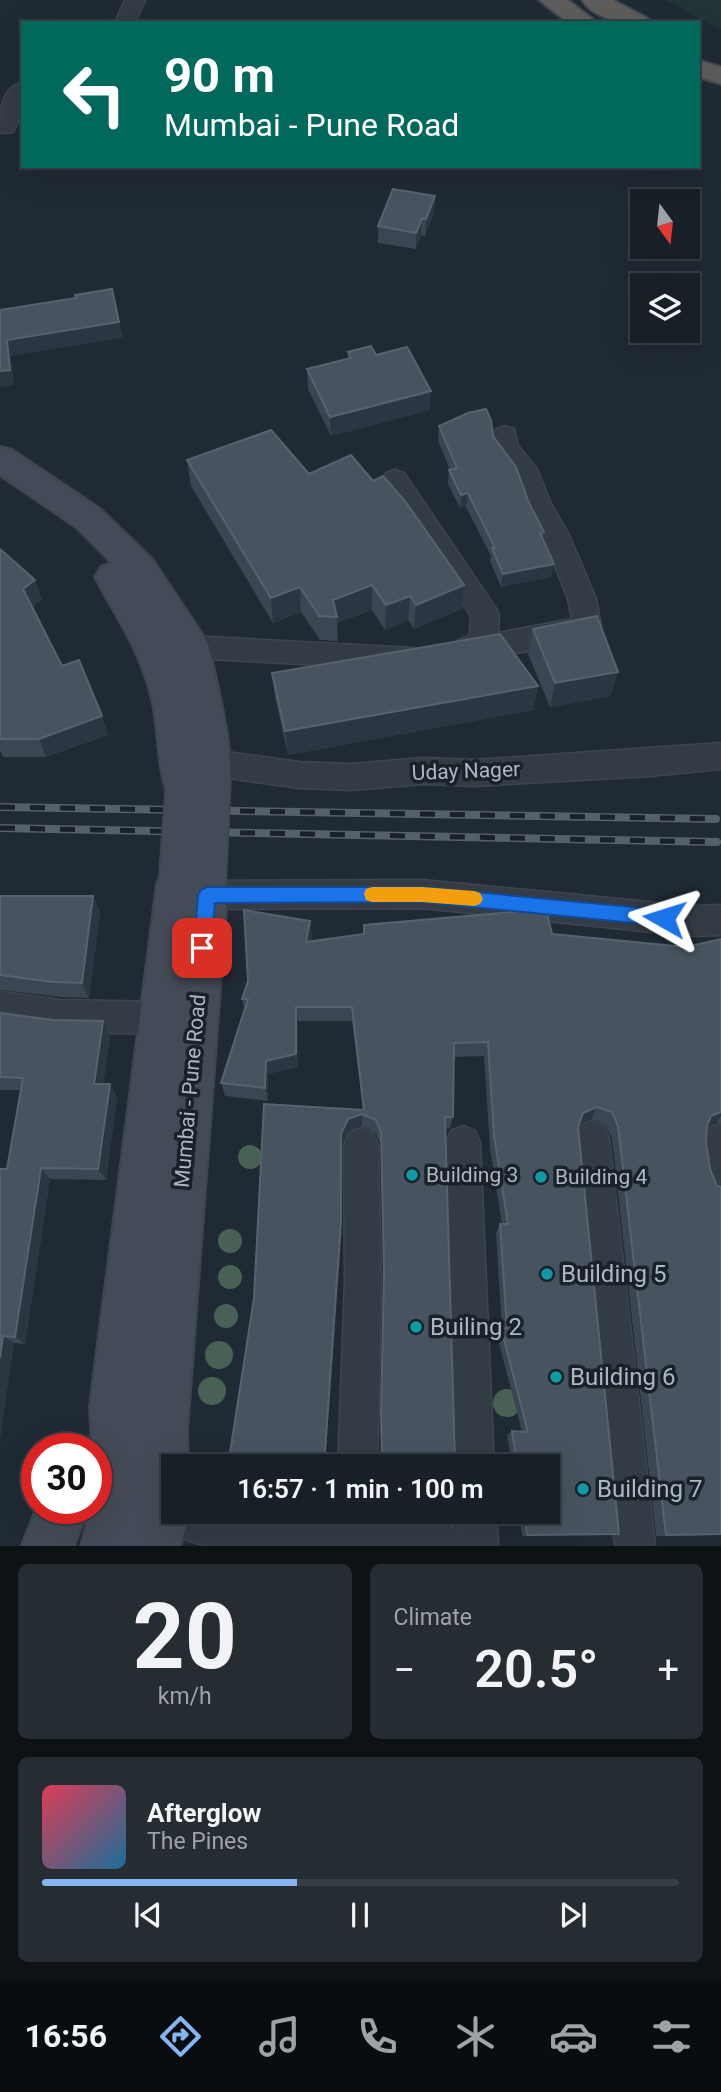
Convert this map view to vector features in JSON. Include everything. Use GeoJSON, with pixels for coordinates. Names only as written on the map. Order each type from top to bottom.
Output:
{"type":"FeatureCollection","features":[{"type":"Feature","properties":{"kind":"highway"},"geometry":{"type":"LineString","coordinates":[[551,0],[582,21]]}},
{"type":"Feature","properties":{"kind":"highway"},"geometry":{"type":"LineString","coordinates":[[594,0],[634,21]]}},
{"type":"Feature","properties":{"kind":"highway"},"geometry":{"type":"LineString","coordinates":[[700,45],[721,52]]}},
{"type":"Feature","properties":{"kind":"highway"},"geometry":{"type":"LineString","coordinates":[[700,69],[721,76]]}},
{"type":"Feature","properties":{"kind":"main road","name":"Mumbai - Pune Road"},"geometry":{"type":"LineString","coordinates":[[0,459],[88,518],[140,569],[191,647],[202,779],[192,889],[162,1431],[134,1511]]}},
{"type":"Feature","properties":{"kind":"main road","name":"Mumbai - Pune Road"},"geometry":{"type":"LineString","coordinates":[[0,480],[54,517],[106,567],[136,609],[162,661],[177,724],[202,779]]}},
{"type":"Feature","properties":{"kind":"main road","name":"Mumbai - Pune Road"},"geometry":{"type":"LineString","coordinates":[[115,1406],[162,1018],[192,889]]}},
{"type":"Feature","properties":{"kind":"main road"},"geometry":{"type":"LineString","coordinates":[[100,1433],[115,1406]]}},
{"type":"Feature","properties":{"kind":"main road"},"geometry":{"type":"LineString","coordinates":[[107,1546],[134,1511],[115,1406]]}},
{"type":"Feature","properties":{"kind":"main road"},"geometry":{"type":"LineString","coordinates":[[48,1546],[56,1524]]}},
{"type":"Feature","properties":{"kind":"street"},"geometry":{"type":"LineString","coordinates":[[126,21],[135,0]]}},
{"type":"Feature","properties":{"kind":"street"},"geometry":{"type":"LineString","coordinates":[[10,127],[9,107],[15,94],[21,90]]}},
{"type":"Feature","properties":{"kind":"street"},"geometry":{"type":"LineString","coordinates":[[191,647],[414,659],[536,639],[587,626],[582,599],[555,534],[537,503],[528,476],[506,448],[505,435]]}},
{"type":"Feature","properties":{"kind":"street"},"geometry":{"type":"LineString","coordinates":[[395,480],[485,615],[484,638],[477,647]]}},
{"type":"Feature","properties":{"kind":"street","name":"Uday Nager"},"geometry":{"type":"LineString","coordinates":[[202,779],[300,775],[351,777],[423,771],[475,773],[721,756]]}},
{"type":"Feature","properties":{"kind":"street"},"geometry":{"type":"LineString","coordinates":[[192,889],[422,894],[691,921],[721,919]]}},
{"type":"Feature","properties":{"kind":"street"},"geometry":{"type":"LineString","coordinates":[[0,1008],[61,1016],[162,1018]]}},
{"type":"Feature","properties":{"kind":"street"},"geometry":{"type":"LineString","coordinates":[[592,1138],[635,1546]]}},
{"type":"Feature","properties":{"kind":"street"},"geometry":{"type":"LineString","coordinates":[[715,1142],[721,1182]]}},
{"type":"Feature","properties":{"kind":"street"},"geometry":{"type":"LineString","coordinates":[[463,1143],[475,1454]]}},
{"type":"Feature","properties":{"kind":"street"},"geometry":{"type":"LineString","coordinates":[[357,1454],[363,1281],[361,1145]]}},
{"type":"Feature","properties":{"kind":"street"},"geometry":{"type":"LineString","coordinates":[[134,1511],[255,1541],[353,1532],[448,1546]]}},
{"type":"Feature","properties":{"kind":"street"},"geometry":{"type":"LineString","coordinates":[[477,1524],[478,1546]]}},
{"type":"Feature","properties":{"kind":"shaded area"},"geometry":{"type":"Polygon","coordinates":[[[666,0],[721,0],[721,30],[666,0]]]}},
{"type":"Feature","properties":{"kind":"building"},"geometry":{"type":"Polygon","coordinates":[[[393,189],[435,196],[426,219],[422,219],[416,233],[378,226],[393,189]]]}},
{"type":"Feature","properties":{"kind":"building"},"geometry":{"type":"Polygon","coordinates":[[[112,289],[119,322],[7,340],[10,370],[0,371],[0,310],[76,298],[75,295],[112,289]]]}},
{"type":"Feature","properties":{"kind":"building"},"geometry":{"type":"Polygon","coordinates":[[[371,346],[376,355],[407,347],[431,391],[330,417],[307,369],[351,358],[348,352],[371,346]]]}},
{"type":"Feature","properties":{"kind":"building"},"geometry":{"type":"Polygon","coordinates":[[[486,409],[493,436],[516,467],[529,503],[544,532],[540,533],[554,564],[503,574],[492,548],[495,548],[468,493],[461,495],[449,470],[457,468],[439,426],[468,413],[486,409]]]}},
{"type":"Feature","properties":{"kind":"building"},"geometry":{"type":"Polygon","coordinates":[[[271,430],[309,474],[351,455],[373,481],[383,476],[405,501],[464,585],[416,605],[410,596],[386,605],[372,585],[333,600],[337,617],[319,616],[300,587],[271,598],[187,460],[271,430]]]}},
{"type":"Feature","properties":{"kind":"building"},"geometry":{"type":"Polygon","coordinates":[[[0,549],[35,580],[23,589],[62,666],[79,660],[102,716],[39,739],[0,739],[0,549]]]}},
{"type":"Feature","properties":{"kind":"building"},"geometry":{"type":"Polygon","coordinates":[[[597,616],[618,672],[555,683],[533,629],[597,616]]]}},
{"type":"Feature","properties":{"kind":"building"},"geometry":{"type":"Polygon","coordinates":[[[500,634],[538,686],[285,731],[272,673],[500,634]]]}},
{"type":"Feature","properties":{"kind":"building"},"geometry":{"type":"Polygon","coordinates":[[[0,896],[93,896],[82,983],[0,975],[0,896]]]}},
{"type":"Feature","properties":{"kind":"building"},"geometry":{"type":"Polygon","coordinates":[[[546,909],[552,934],[686,947],[721,939],[721,1112],[711,1116],[707,1125],[706,1143],[710,1169],[717,1186],[721,1187],[721,1534],[666,1535],[618,1126],[612,1112],[597,1107],[583,1113],[578,1127],[619,1534],[527,1535],[526,1524],[560,1524],[560,1454],[515,1454],[512,1431],[528,1432],[501,1328],[507,1328],[500,1224],[508,1224],[494,1136],[488,1042],[454,1043],[453,1117],[445,1117],[455,1454],[382,1454],[384,1273],[381,1133],[376,1120],[362,1114],[348,1119],[341,1134],[341,1221],[325,1454],[230,1454],[254,1298],[264,1104],[364,1110],[352,1007],[296,1007],[296,1054],[266,1061],[265,1088],[221,1083],[248,999],[242,999],[248,981],[244,910],[310,921],[306,942],[364,934],[364,925],[546,909]]]}},
{"type":"Feature","properties":{"kind":"building"},"geometry":{"type":"Polygon","coordinates":[[[0,1013],[53,1020],[103,1021],[94,1084],[110,1084],[98,1169],[41,1168],[15,1337],[3,1336],[0,1358],[0,1169],[7,1169],[23,1078],[0,1077],[0,1013]]]}},
{"type":"Feature","properties":{"kind":"railway"},"geometry":{"type":"LineString","coordinates":[[0,807],[716,819]]}},
{"type":"Feature","properties":{"kind":"railway"},"geometry":{"type":"LineString","coordinates":[[0,828],[717,842]]}},
{"type":"Feature","properties":{"kind":"slow traffic"},"geometry":{"type":"LineString","coordinates":[[372,894],[422,894],[474,899]]}},
{"type":"Feature","properties":{"kind":"place","name":"Building 3"},"geometry":{"type":"Point","coordinates":[412,1175]}},
{"type":"Feature","properties":{"kind":"place","name":"Building 4"},"geometry":{"type":"Point","coordinates":[541,1177]}},
{"type":"Feature","properties":{"kind":"place","name":"Building 5"},"geometry":{"type":"Point","coordinates":[547,1274]}},
{"type":"Feature","properties":{"kind":"place","name":"Builing 2"},"geometry":{"type":"Point","coordinates":[416,1327]}},
{"type":"Feature","properties":{"kind":"place","name":"Building 6"},"geometry":{"type":"Point","coordinates":[556,1377]}},
{"type":"Feature","properties":{"kind":"place","name":"Building 7"},"geometry":{"type":"Point","coordinates":[583,1489]}},
{"type":"Feature","properties":{"kind":"route"},"geometry":{"type":"LineString","coordinates":[[202,948],[207,895],[422,894],[664,918]]}}]}
